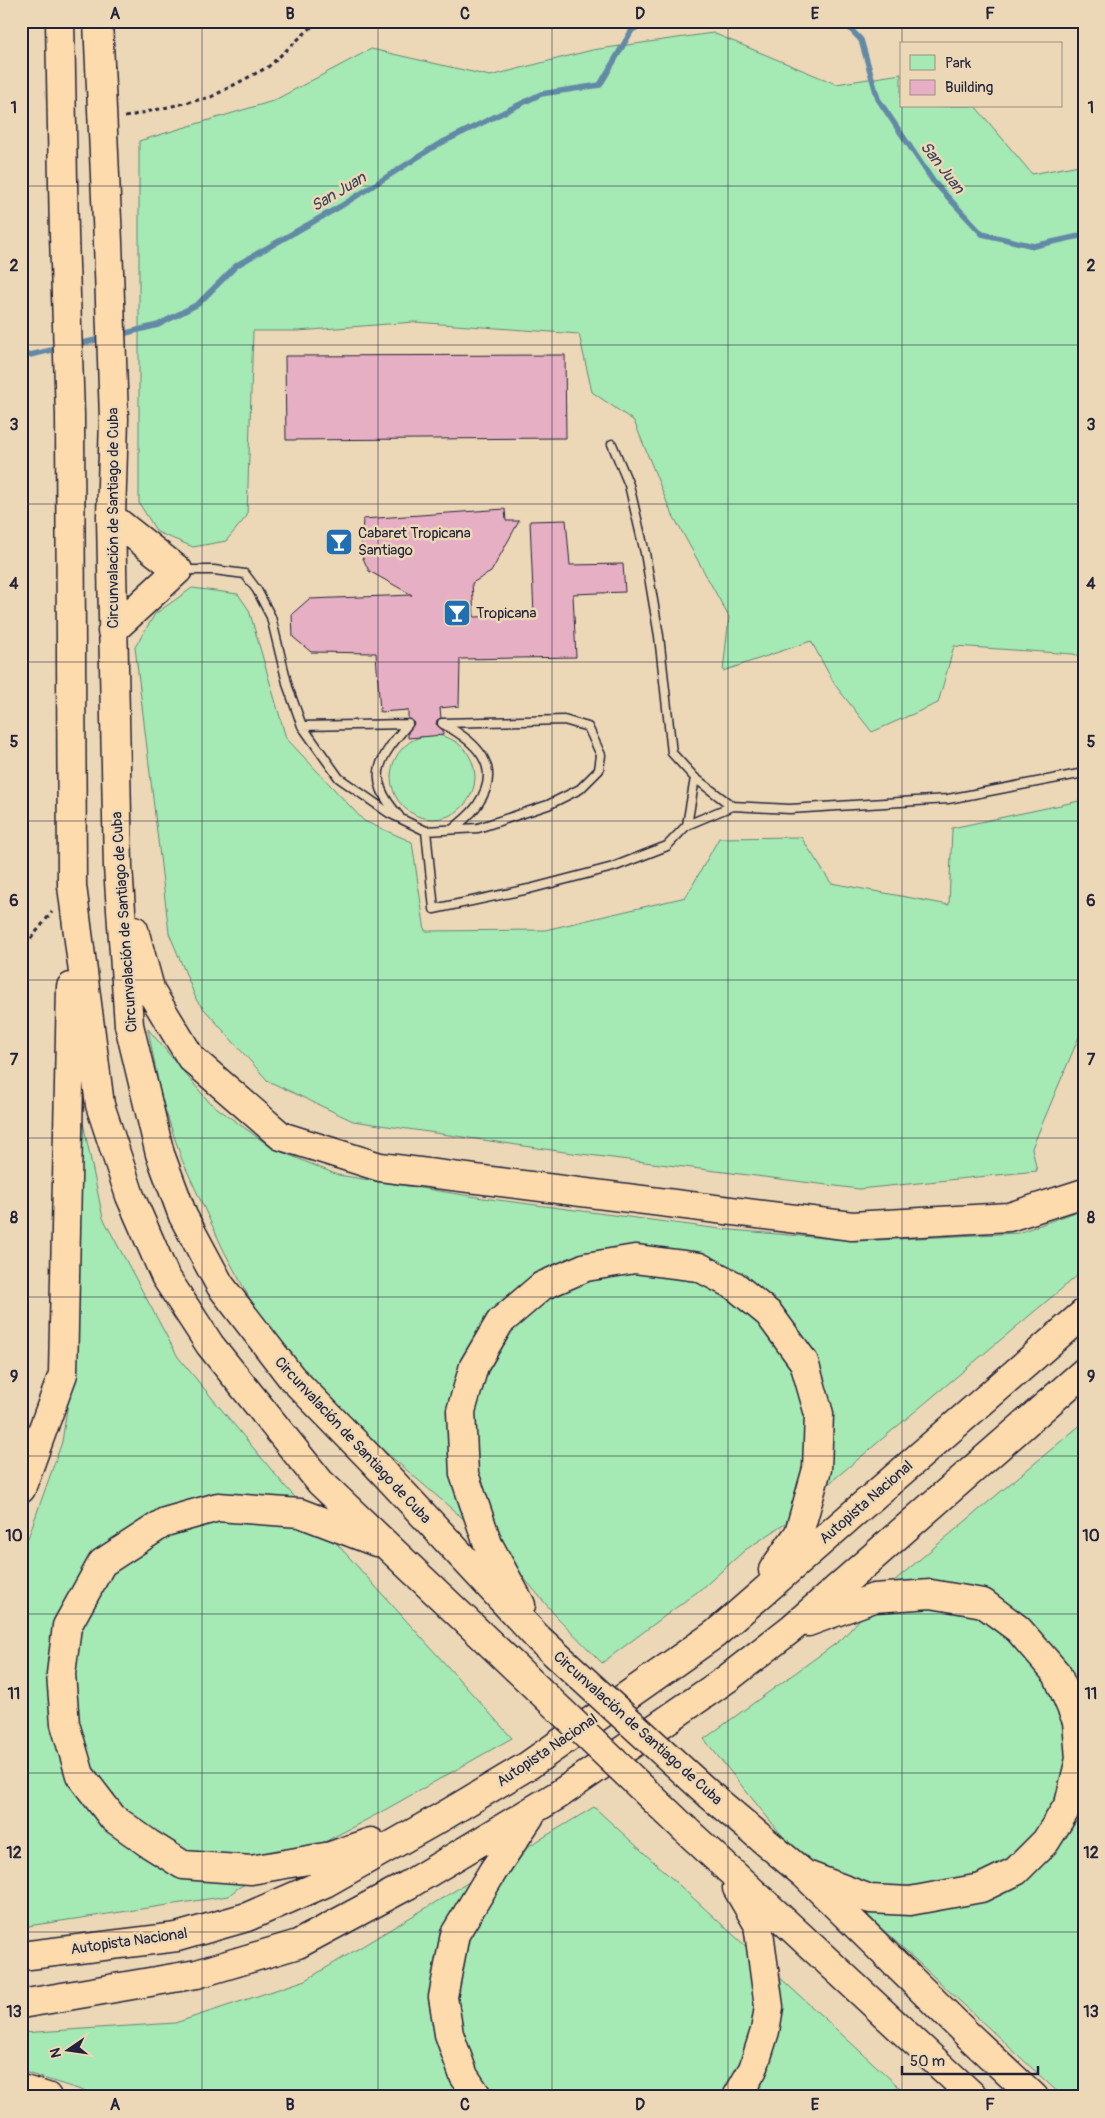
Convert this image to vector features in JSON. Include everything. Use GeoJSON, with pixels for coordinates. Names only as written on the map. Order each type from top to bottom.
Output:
{"type":"FeatureCollection","features":[{"type":"Feature","properties":{"kind":"highway"},"geometry":{"type":"LineString","coordinates":[[21,1489],[63,1374],[72,886],[70,415],[60,21]]}},
{"type":"Feature","properties":{"kind":"highway","name":"Circunvalación de Santiago de Cuba"},"geometry":{"type":"LineString","coordinates":[[98,21],[114,419],[111,517],[112,631],[118,867],[129,1025],[160,1154],[183,1216],[220,1285],[291,1378],[372,1460],[538,1638],[711,1796],[804,1874],[1034,2097]]}},
{"type":"Feature","properties":{"kind":"highway"},"geometry":{"type":"LineString","coordinates":[[111,517],[178,570],[112,631]]}},
{"type":"Feature","properties":{"kind":"highway"},"geometry":{"type":"LineString","coordinates":[[118,867],[151,992],[191,1058],[281,1136],[380,1167],[852,1226],[1009,1217],[1084,1193]]}},
{"type":"Feature","properties":{"kind":"highway"},"geometry":{"type":"LineString","coordinates":[[72,886],[100,1105],[130,1196],[165,1276],[210,1344],[320,1482],[686,1830],[974,2097]]}},
{"type":"Feature","properties":{"kind":"highway"},"geometry":{"type":"LineString","coordinates":[[538,1638],[488,1544],[464,1474],[461,1412],[474,1366],[500,1322],[542,1286],[586,1267],[636,1259],[699,1268],[735,1286],[769,1314],[804,1362],[819,1414],[817,1469],[799,1533],[765,1582],[715,1634]]}},
{"type":"Feature","properties":{"kind":"highway","name":"Autopista Nacional"},"geometry":{"type":"LineString","coordinates":[[21,1956],[177,1937],[247,1916],[325,1883],[529,1765],[715,1634],[1084,1313]]}},
{"type":"Feature","properties":{"kind":"highway"},"geometry":{"type":"LineString","coordinates":[[21,2004],[198,1974],[298,1944],[408,1885],[558,1795],[712,1689],[792,1628],[1084,1372]]}},
{"type":"Feature","properties":{"kind":"highway"},"geometry":{"type":"LineString","coordinates":[[389,1546],[300,1513],[218,1507],[165,1522],[102,1563],[67,1626],[61,1674],[65,1724],[80,1775],[113,1818],[183,1865],[251,1870],[331,1856],[447,1814]]}},
{"type":"Feature","properties":{"kind":"highway"},"geometry":{"type":"LineString","coordinates":[[792,1628],[874,1598],[931,1594],[983,1603],[1018,1629],[1057,1674],[1077,1721],[1080,1759],[1069,1804],[1046,1841],[1016,1870],[980,1888],[910,1901],[870,1899],[804,1874]]}},
{"type":"Feature","properties":{"kind":"highway"},"geometry":{"type":"LineString","coordinates":[[478,2097],[464,2076],[449,2034],[443,1997],[455,1934],[492,1871],[535,1808]]}},
{"type":"Feature","properties":{"kind":"highway"},"geometry":{"type":"LineString","coordinates":[[724,1865],[758,1924],[769,2007],[765,2031],[753,2069],[737,2097]]}},
{"type":"Feature","properties":{"kind":"highway"},"geometry":{"type":"LineString","coordinates":[[21,2089],[47,2097]]}},
{"type":"Feature","properties":{"kind":"lane"},"geometry":{"type":"LineString","coordinates":[[612,444],[629,485],[645,553],[659,636],[672,753],[696,778],[732,806]]}},
{"type":"Feature","properties":{"kind":"lane"},"geometry":{"type":"LineString","coordinates":[[178,570],[214,570],[245,574],[257,590],[271,617],[288,686],[302,726],[339,778],[388,813],[426,831],[478,828],[548,805],[580,789],[599,770],[601,754],[588,728],[564,720],[442,723],[475,744],[486,763],[488,784],[478,804],[453,829]]}},
{"type":"Feature","properties":{"kind":"lane"},"geometry":{"type":"LineString","coordinates":[[302,726],[408,724],[384,753],[378,781],[386,801],[402,820]]}},
{"type":"Feature","properties":{"kind":"lane"},"geometry":{"type":"LineString","coordinates":[[426,831],[434,909],[529,889],[613,867],[667,846],[687,825],[732,806],[790,809],[948,799],[1084,774]]}},
{"type":"Feature","properties":{"kind":"lane"},"geometry":{"type":"LineString","coordinates":[[687,825],[696,778]]}},
{"type":"Feature","properties":{"kind":"path"},"geometry":{"type":"LineString","coordinates":[[103,123],[211,97],[268,67],[318,21]]}},
{"type":"Feature","properties":{"kind":"path"},"geometry":{"type":"LineString","coordinates":[[21,951],[72,886]]}},
{"type":"Feature","properties":{"kind":"green space"},"geometry":{"type":"Polygon","coordinates":[[[713,33],[836,84],[900,74],[900,108],[977,108],[1032,174],[1084,164],[1084,657],[1073,654],[954,646],[938,703],[872,732],[835,685],[811,641],[723,671],[729,617],[670,510],[634,421],[592,392],[579,334],[414,322],[298,331],[253,331],[247,516],[226,541],[193,547],[157,532],[139,503],[139,141],[273,101],[371,49],[490,76],[592,50],[713,33]]]}},
{"type":"Feature","properties":{"kind":"green space"},"geometry":{"type":"Polygon","coordinates":[[[192,588],[238,594],[249,610],[286,738],[364,821],[412,842],[425,931],[545,930],[686,897],[719,838],[801,837],[831,883],[949,905],[952,828],[1084,800],[1084,1025],[1032,1148],[1037,1171],[859,1189],[565,1152],[353,1121],[268,1081],[197,1001],[169,933],[135,647],[155,614],[192,588]]]}},
{"type":"Feature","properties":{"kind":"green space"},"geometry":{"type":"Polygon","coordinates":[[[433,735],[456,742],[468,754],[475,777],[468,800],[456,812],[433,819],[410,812],[398,800],[391,777],[398,754],[410,742],[433,735]]]}},
{"type":"Feature","properties":{"kind":"green space"},"geometry":{"type":"Polygon","coordinates":[[[148,1029],[209,1102],[272,1148],[338,1175],[483,1198],[720,1229],[858,1241],[1018,1233],[1084,1209],[1084,1270],[814,1496],[788,1522],[745,1550],[705,1586],[602,1663],[556,1616],[501,1551],[361,1431],[304,1374],[259,1316],[224,1251],[182,1160],[161,1097],[148,1029]]]}},
{"type":"Feature","properties":{"kind":"green space"},"geometry":{"type":"Polygon","coordinates":[[[80,1108],[103,1218],[178,1357],[284,1485],[512,1738],[383,1811],[238,1888],[228,1896],[21,1927],[21,1547],[28,1538],[62,1442],[76,1349],[80,1108]]]}},
{"type":"Feature","properties":{"kind":"green space"},"geometry":{"type":"Polygon","coordinates":[[[1084,1422],[1084,2097],[1063,2097],[877,1924],[825,1872],[801,1859],[704,1739],[842,1639],[894,1581],[1084,1422]]]}},
{"type":"Feature","properties":{"kind":"green space"},"geometry":{"type":"Polygon","coordinates":[[[594,1807],[910,2097],[103,2097],[21,2071],[21,2033],[175,2023],[306,1980],[594,1807]]]}},
{"type":"Feature","properties":{"kind":"building"},"geometry":{"type":"Polygon","coordinates":[[[565,355],[566,438],[286,440],[285,356],[565,355]]]}},
{"type":"Feature","properties":{"kind":"building"},"geometry":{"type":"Polygon","coordinates":[[[505,509],[506,521],[519,521],[491,572],[472,583],[474,617],[534,615],[530,521],[566,520],[570,565],[623,564],[625,592],[573,594],[576,657],[460,659],[459,706],[440,708],[441,718],[437,720],[436,724],[443,730],[443,735],[408,738],[408,732],[414,724],[408,718],[408,710],[380,712],[376,653],[311,652],[293,637],[292,614],[309,599],[412,595],[369,571],[361,554],[363,519],[505,509]]]}},
{"type":"Feature","properties":{"kind":"waterway","name":"San Juan"},"geometry":{"type":"LineString","coordinates":[[118,335],[158,325],[198,304],[237,265],[341,206],[437,145],[541,94],[600,85],[632,30],[649,21]]}},
{"type":"Feature","properties":{"kind":"waterway","name":"San Juan"},"geometry":{"type":"LineString","coordinates":[[843,21],[861,40],[878,99],[933,181],[982,234],[1034,246],[1084,235]]}},
{"type":"Feature","properties":{"kind":"waterway","name":"San Juan"},"geometry":{"type":"LineString","coordinates":[[74,345],[104,338]]}},
{"type":"Feature","properties":{"kind":"waterway","name":"San Juan"},"geometry":{"type":"LineString","coordinates":[[21,357],[61,348]]}},
{"type":"Feature","properties":{"kind":"place","name":"Cabaret Tropicana Santiago"},"geometry":{"type":"Point","coordinates":[339,542]}},
{"type":"Feature","properties":{"kind":"place","name":"Tropicana"},"geometry":{"type":"Point","coordinates":[457,613]}}]}
